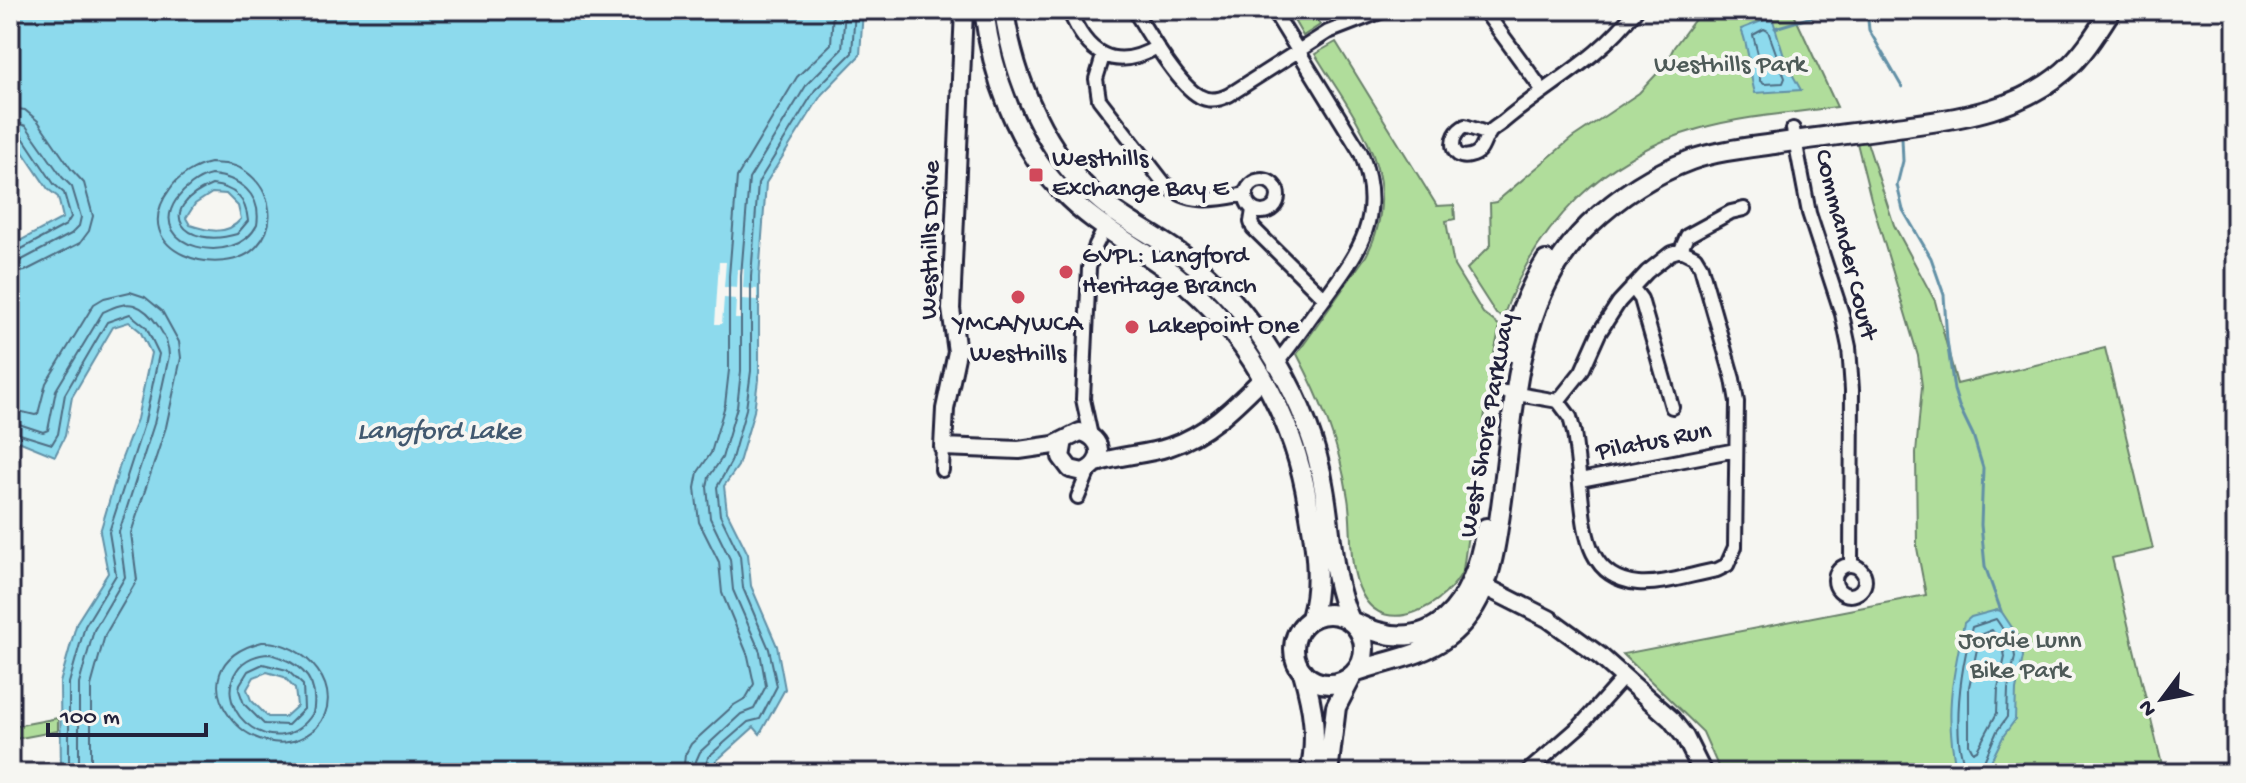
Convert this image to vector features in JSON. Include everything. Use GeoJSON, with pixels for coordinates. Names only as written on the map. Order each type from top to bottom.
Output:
{"type":"FeatureCollection","features":[{"type":"Feature","properties":{"kind":"main road"},"geometry":{"type":"LineString","coordinates":[[984,10],[996,70],[1024,138],[1041,167],[1062,191],[1105,228],[1174,274],[1201,299],[1232,331],[1263,378],[1289,431],[1306,490],[1317,576],[1311,618]]}},
{"type":"Feature","properties":{"kind":"main road"},"geometry":{"type":"LineString","coordinates":[[1004,10],[1016,63],[1050,143],[1075,177],[1115,211],[1212,279],[1259,332],[1307,427],[1319,464],[1335,577],[1351,621],[1364,641],[1362,661],[1336,707],[1328,773]]}},
{"type":"Feature","properties":{"kind":"main road","name":"West Shore Parkway"},"geometry":{"type":"LineString","coordinates":[[1354,673],[1415,653],[1446,638],[1460,626],[1494,555],[1511,393],[1527,334],[1552,272],[1587,226],[1611,205],[1661,173],[1689,161],[1794,135],[1924,111],[1995,107],[2027,95],[2062,73],[2085,49],[2111,10]]}},
{"type":"Feature","properties":{"kind":"main road","name":"West Shore Parkway"},"geometry":{"type":"LineString","coordinates":[[1351,621],[1388,636],[1405,638],[1422,634],[1438,625],[1479,584]]}},
{"type":"Feature","properties":{"kind":"main road"},"geometry":{"type":"LineString","coordinates":[[1310,773],[1314,752],[1314,718],[1303,672],[1294,652],[1295,642],[1303,625],[1311,618],[1331,613],[1351,621]]}},
{"type":"Feature","properties":{"kind":"main road"},"geometry":{"type":"LineString","coordinates":[[1303,672],[1321,683],[1332,684],[1354,673]]}},
{"type":"Feature","properties":{"kind":"street","name":"Westhills Drive"},"geometry":{"type":"LineString","coordinates":[[942,470],[945,409],[957,352],[951,309],[964,10]]}},
{"type":"Feature","properties":{"kind":"street"},"geometry":{"type":"LineString","coordinates":[[1069,10],[1086,42],[1103,56],[1128,59],[1157,47]]}},
{"type":"Feature","properties":{"kind":"street"},"geometry":{"type":"LineString","coordinates":[[1134,10],[1157,47],[1191,91],[1211,100],[1229,95],[1337,28],[1385,10]]}},
{"type":"Feature","properties":{"kind":"street"},"geometry":{"type":"LineString","coordinates":[[943,447],[1019,450],[1052,457],[1080,472],[1135,453],[1169,447],[1192,437],[1229,412],[1277,363],[1362,242],[1370,219],[1371,188],[1361,153],[1273,10]]}},
{"type":"Feature","properties":{"kind":"street"},"geometry":{"type":"LineString","coordinates":[[1484,10],[1543,91]]}},
{"type":"Feature","properties":{"kind":"street"},"geometry":{"type":"LineString","coordinates":[[1489,134],[1594,55],[1636,10]]}},
{"type":"Feature","properties":{"kind":"street"},"geometry":{"type":"LineString","coordinates":[[1103,56],[1096,79],[1099,99],[1164,183],[1178,194],[1200,201],[1246,194]]}},
{"type":"Feature","properties":{"kind":"street","name":"Commander Court"},"geometry":{"type":"LineString","coordinates":[[1794,135],[1809,213],[1842,314],[1849,347],[1852,390],[1851,564]]}},
{"type":"Feature","properties":{"kind":"street"},"geometry":{"type":"LineString","coordinates":[[1263,180],[1275,186],[1278,192],[1276,205],[1266,212],[1253,210],[1246,194],[1251,185],[1263,180]]}},
{"type":"Feature","properties":{"kind":"street"},"geometry":{"type":"LineString","coordinates":[[1558,401],[1582,371],[1599,333],[1632,287],[1662,259],[1681,250],[1687,236],[1731,212],[1744,209]]}},
{"type":"Feature","properties":{"kind":"street"},"geometry":{"type":"LineString","coordinates":[[1253,210],[1253,228],[1324,298]]}},
{"type":"Feature","properties":{"kind":"street"},"geometry":{"type":"LineString","coordinates":[[1083,399],[1100,455],[1078,497],[1061,451],[1083,399],[1089,268],[1096,245],[1115,211]]}},
{"type":"Feature","properties":{"kind":"street"},"geometry":{"type":"LineString","coordinates":[[1511,393],[1558,401],[1573,424],[1585,532],[1596,560],[1615,576],[1648,583],[1717,570],[1731,561],[1735,547],[1737,402],[1701,267],[1695,257],[1681,250]]}},
{"type":"Feature","properties":{"kind":"street"},"geometry":{"type":"LineString","coordinates":[[1632,287],[1641,299],[1672,407]]}},
{"type":"Feature","properties":{"kind":"street"},"geometry":{"type":"LineString","coordinates":[[1019,450],[1054,445],[1069,437],[1095,440],[1135,453]]}},
{"type":"Feature","properties":{"kind":"street","name":"Pilatus Run"},"geometry":{"type":"LineString","coordinates":[[1580,480],[1736,450]]}},
{"type":"Feature","properties":{"kind":"street"},"geometry":{"type":"LineString","coordinates":[[1479,584],[1560,626],[1624,677],[1671,719],[1685,737],[1703,773]]}},
{"type":"Feature","properties":{"kind":"street"},"geometry":{"type":"LineString","coordinates":[[1526,773],[1581,725],[1624,677]]}},
{"type":"Feature","properties":{"kind":"green space"},"geometry":{"type":"Polygon","coordinates":[[[1288,10],[1310,10],[1320,25],[1303,36],[1288,10]]]}},
{"type":"Feature","properties":{"kind":"green space","name":"Westhills Park"},"geometry":{"type":"Polygon","coordinates":[[[1702,10],[1792,10],[1837,107],[1767,115],[1698,129],[1632,157],[1603,176],[1554,224],[1517,284],[1503,317],[1496,314],[1467,269],[1491,245],[1490,203],[1496,202],[1572,138],[1639,93],[1665,65],[1674,47],[1702,10]]]}},
{"type":"Feature","properties":{"kind":"green space"},"geometry":{"type":"Polygon","coordinates":[[[1336,42],[1437,206],[1454,205],[1455,219],[1446,221],[1454,266],[1483,313],[1500,326],[1463,570],[1455,583],[1431,605],[1400,616],[1372,608],[1357,583],[1352,559],[1348,498],[1340,460],[1322,406],[1297,354],[1366,256],[1377,228],[1381,201],[1379,175],[1371,150],[1315,54],[1336,42]]]}},
{"type":"Feature","properties":{"kind":"green space","name":"Jordie Lunn Bike Park"},"geometry":{"type":"Polygon","coordinates":[[[1867,142],[1894,225],[1935,301],[1957,384],[2105,348],[2153,549],[2112,558],[2164,773],[1721,773],[1703,732],[1623,654],[1926,595],[1917,548],[1916,453],[1922,386],[1918,356],[1857,143],[1867,142]]]}},
{"type":"Feature","properties":{"kind":"green space"},"geometry":{"type":"Polygon","coordinates":[[[58,718],[58,731],[10,740],[10,727],[58,718]]]}},
{"type":"Feature","properties":{"kind":"water","name":"Langford Lake"},"geometry":{"type":"Polygon","coordinates":[[[10,10],[863,10],[860,55],[822,94],[766,183],[759,277],[759,372],[754,411],[738,466],[724,486],[727,512],[748,554],[751,586],[777,646],[785,689],[760,734],[754,727],[714,763],[713,773],[61,773],[60,683],[77,622],[108,573],[100,532],[137,419],[151,353],[140,331],[129,322],[113,327],[72,397],[65,436],[55,456],[11,438],[10,246],[63,218],[58,197],[48,189],[10,133],[10,10]],[[212,193],[195,204],[186,218],[190,225],[204,229],[217,231],[230,228],[241,219],[238,206],[226,194],[212,193]],[[267,672],[254,677],[247,689],[251,700],[268,717],[285,717],[297,706],[295,689],[284,677],[267,672]]]}},
{"type":"Feature","properties":{"kind":"water"},"geometry":{"type":"Polygon","coordinates":[[[1772,17],[1786,63],[1801,90],[1755,93],[1741,29],[1772,17]]]}},
{"type":"Feature","properties":{"kind":"water"},"geometry":{"type":"Polygon","coordinates":[[[2001,611],[2021,641],[2023,657],[2016,690],[2015,720],[1985,773],[1957,773],[1950,715],[1964,623],[1971,617],[2001,611]]]}},
{"type":"Feature","properties":{"kind":"pier"},"geometry":{"type":"Polygon","coordinates":[[[719,262],[726,262],[724,287],[737,288],[738,269],[744,269],[743,288],[757,289],[757,300],[742,299],[740,319],[735,319],[736,299],[724,298],[722,324],[715,324],[719,262]]]}},
{"type":"Feature","properties":{"kind":"waterway"},"geometry":{"type":"LineString","coordinates":[[1775,28],[1835,10]]}},
{"type":"Feature","properties":{"kind":"waterway"},"geometry":{"type":"LineString","coordinates":[[1867,10],[1869,30],[1902,87]]}},
{"type":"Feature","properties":{"kind":"waterway"},"geometry":{"type":"LineString","coordinates":[[1720,63],[1751,76]]}},
{"type":"Feature","properties":{"kind":"waterway"},"geometry":{"type":"LineString","coordinates":[[1902,138],[1903,161],[1897,185],[1903,210],[1931,258],[1944,295],[1954,390],[1983,468],[1981,525],[1985,566],[2001,611]]}},
{"type":"Feature","properties":{"kind":"place","name":"Westhills Exchange Bay E"},"geometry":{"type":"Point","coordinates":[1036,175]}},
{"type":"Feature","properties":{"kind":"place","name":"GVPL: Langford Heritage Branch"},"geometry":{"type":"Point","coordinates":[1066,272]}},
{"type":"Feature","properties":{"kind":"place","name":"YMCA/YWCA Westhills"},"geometry":{"type":"Point","coordinates":[1018,297]}},
{"type":"Feature","properties":{"kind":"place","name":"Lakepoint One"},"geometry":{"type":"Point","coordinates":[1132,327]}}]}
